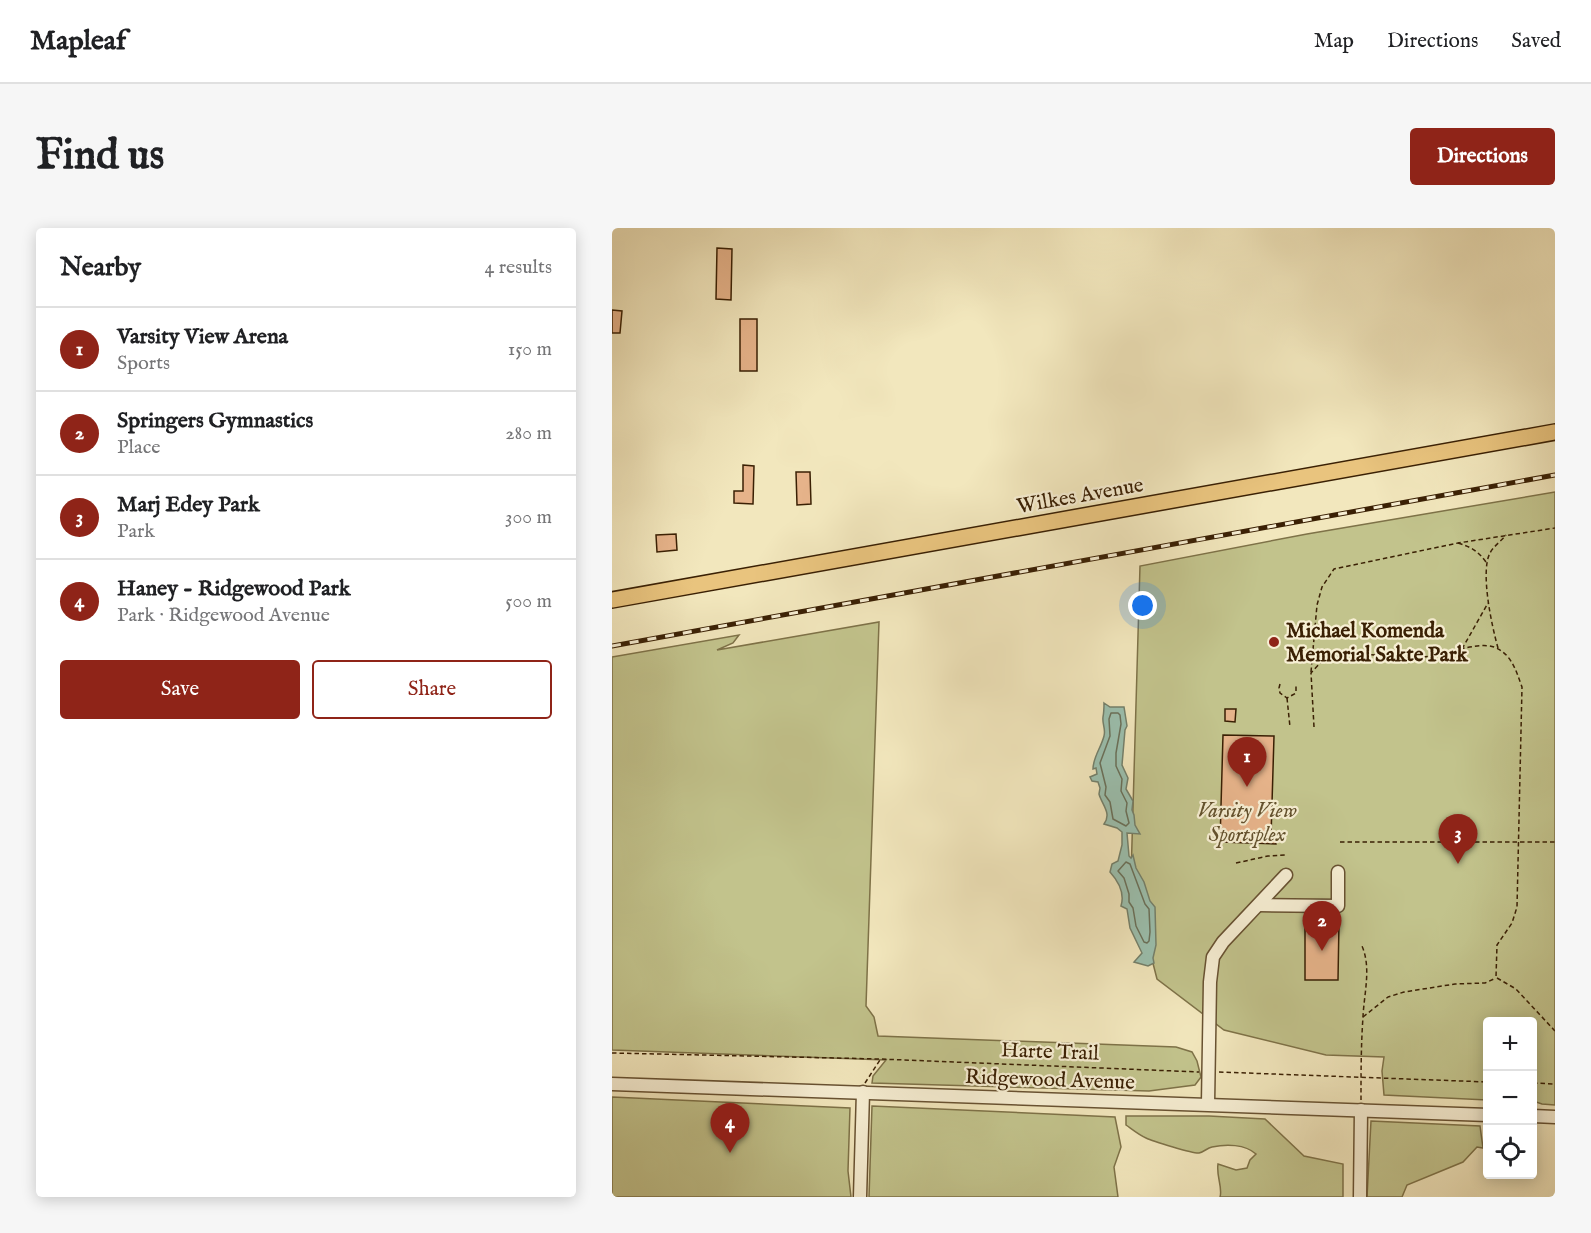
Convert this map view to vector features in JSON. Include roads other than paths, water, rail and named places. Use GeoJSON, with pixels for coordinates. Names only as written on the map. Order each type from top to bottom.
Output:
{"type":"FeatureCollection","features":[{"type":"Feature","properties":{"kind":"main road","name":"Wilkes Avenue"},"geometry":{"type":"LineString","coordinates":[[612,600],[1555,432]]}},
{"type":"Feature","properties":{"kind":"street"},"geometry":{"type":"LineString","coordinates":[[1259,905],[1338,906],[1338,872]]}},
{"type":"Feature","properties":{"kind":"street"},"geometry":{"type":"LineString","coordinates":[[1208,1104],[1210,975],[1213,957],[1223,942],[1286,875]]}},
{"type":"Feature","properties":{"kind":"street","name":"Ridgewood Avenue"},"geometry":{"type":"LineString","coordinates":[[612,1084],[1483,1115]]}},
{"type":"Feature","properties":{"kind":"street"},"geometry":{"type":"LineString","coordinates":[[860,1197],[863,1092]]}},
{"type":"Feature","properties":{"kind":"street"},"geometry":{"type":"LineString","coordinates":[[1360,1197],[1361,1110]]}},
{"type":"Feature","properties":{"kind":"street"},"geometry":{"type":"LineString","coordinates":[[1537,1116],[1555,1117]]}},
{"type":"Feature","properties":{"kind":"water"},"geometry":{"type":"Polygon","coordinates":[[[1104,703],[1110,707],[1124,707],[1127,726],[1122,765],[1128,778],[1126,789],[1133,801],[1135,825],[1140,834],[1127,833],[1129,856],[1131,858],[1133,855],[1136,868],[1144,882],[1150,901],[1155,907],[1154,963],[1148,966],[1134,962],[1142,953],[1130,928],[1127,909],[1121,906],[1120,888],[1110,872],[1112,864],[1118,861],[1122,832],[1104,824],[1107,813],[1099,794],[1100,788],[1098,782],[1092,781],[1090,777],[1097,774],[1093,765],[1103,740],[1104,703]]]}},
{"type":"Feature","properties":{"kind":"railway"},"geometry":{"type":"LineString","coordinates":[[612,646],[1555,475]]}},
{"type":"Feature","properties":{"kind":"place","name":"Michael Komenda Memorial Sakte Park"},"geometry":{"type":"Point","coordinates":[1274,642]}},
{"type":"Feature","properties":{"kind":"place","name":"Varsity View Arena"},"geometry":{"type":"Point","coordinates":[1247,787]}},
{"type":"Feature","properties":{"kind":"place","name":"Marj Edey Park"},"geometry":{"type":"Point","coordinates":[1458,864]}},
{"type":"Feature","properties":{"kind":"place","name":"Springers Gymnastics"},"geometry":{"type":"Point","coordinates":[1322,951]}},
{"type":"Feature","properties":{"kind":"place","name":"Haney - Ridgewood Park"},"geometry":{"type":"Point","coordinates":[730,1153]}},
{"type":"Feature","properties":{"kind":"park label","name":"Varsity View Sportsplex"},"geometry":{"type":"Point","coordinates":[1247,822]}}]}
